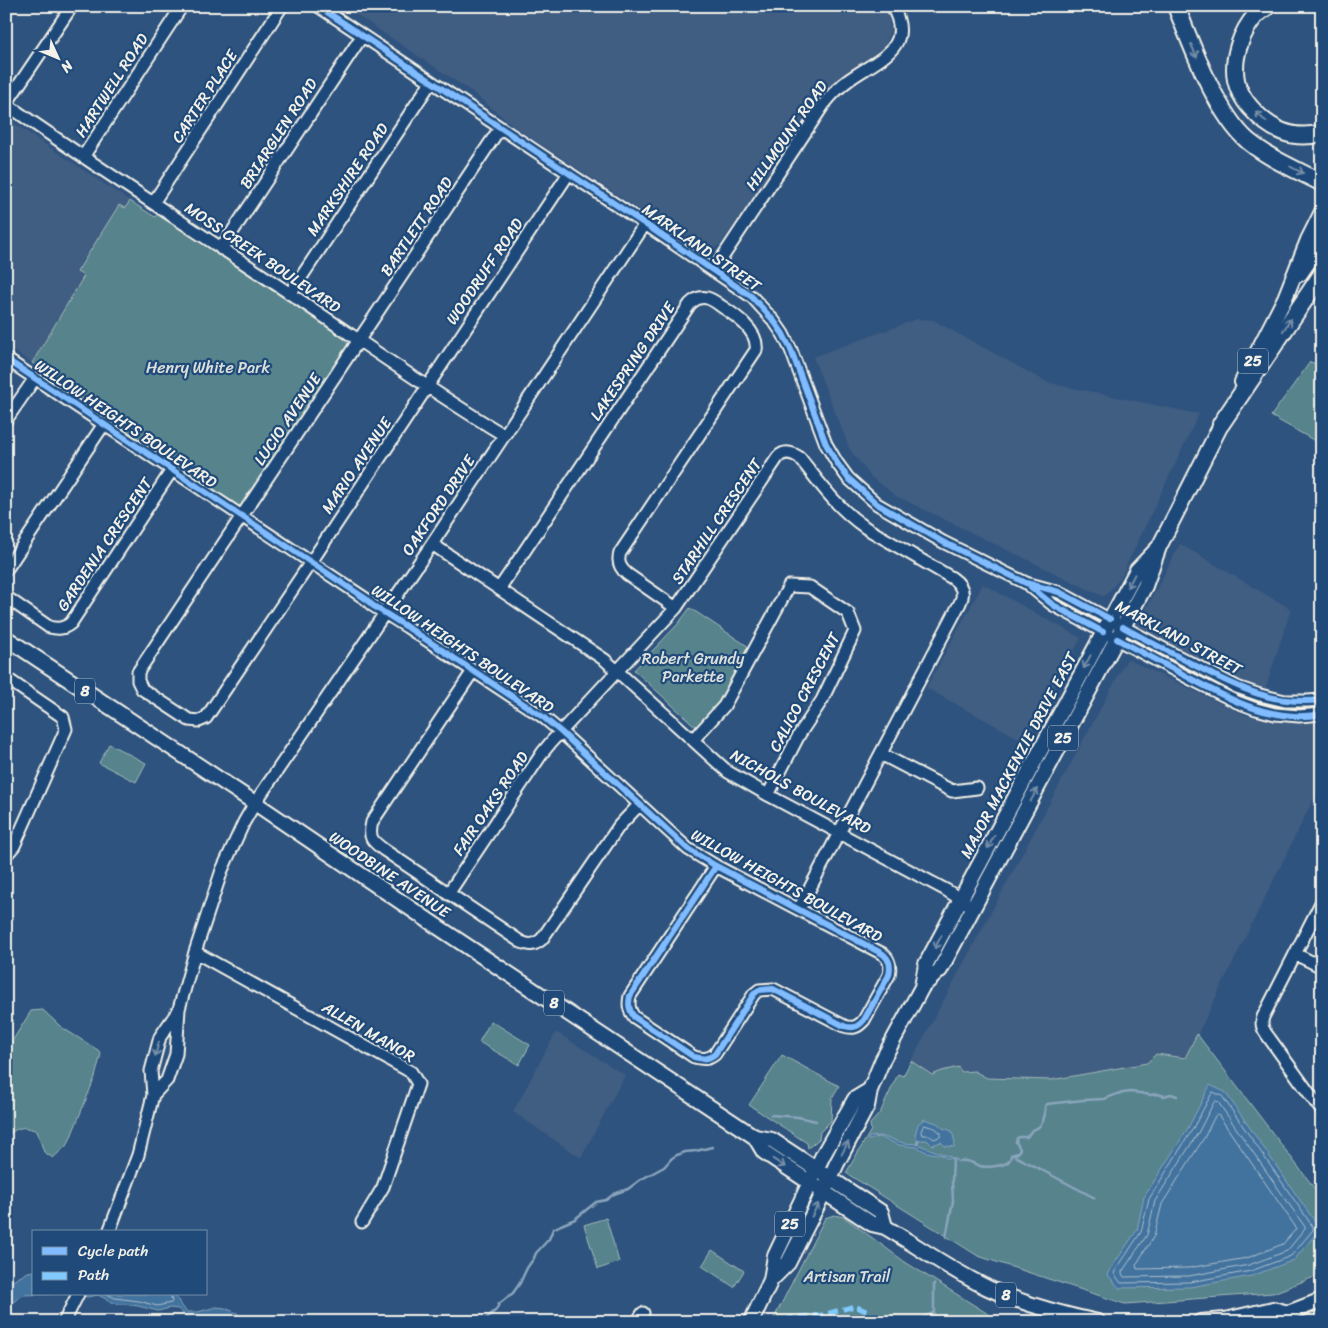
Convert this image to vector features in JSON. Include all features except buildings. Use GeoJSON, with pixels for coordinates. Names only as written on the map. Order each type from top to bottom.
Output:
{"type":"FeatureCollection","features":[{"type":"Feature","properties":{"kind":"highway"},"geometry":{"type":"LineString","coordinates":[[1176,6],[1217,100],[1233,123],[1248,140],[1277,160],[1322,183]]}},
{"type":"Feature","properties":{"kind":"highway"},"geometry":{"type":"LineString","coordinates":[[1268,6],[1256,15],[1242,35],[1236,58],[1236,81],[1244,100],[1258,116],[1274,128],[1293,135],[1309,136],[1322,133]]}},
{"type":"Feature","properties":{"kind":"highway"},"geometry":{"type":"LineString","coordinates":[[1221,424],[1322,274]]}},
{"type":"Feature","properties":{"kind":"main road","name":"MAJOR MACKENZIE DRIVE EAST"},"geometry":{"type":"LineString","coordinates":[[771,1280],[788,1263],[867,1106],[870,1090],[883,1059],[922,987],[940,970],[1145,586],[1159,548],[1285,298],[1308,240],[1322,212]]}},
{"type":"Feature","properties":{"kind":"main road","name":"MAJOR MACKENZIE DRIVE EAST"},"geometry":{"type":"LineString","coordinates":[[1285,298],[1322,242]]}},
{"type":"Feature","properties":{"kind":"main road","name":"MAJOR MACKENZIE DRIVE EAST"},"geometry":{"type":"LineString","coordinates":[[922,987],[926,964],[1136,570],[1159,548]]}},
{"type":"Feature","properties":{"kind":"main road","name":"WOODBINE AVENUE"},"geometry":{"type":"LineString","coordinates":[[6,638],[755,1137],[772,1140],[881,1212],[885,1227]]}},
{"type":"Feature","properties":{"kind":"main road","name":"MAJOR MACKENZIE DRIVE EAST"},"geometry":{"type":"LineString","coordinates":[[751,1322],[771,1280],[775,1256],[816,1169],[855,1099],[870,1090]]}},
{"type":"Feature","properties":{"kind":"main road","name":"WOODBINE AVENUE"},"geometry":{"type":"LineString","coordinates":[[755,1137],[764,1152],[872,1224],[885,1227],[987,1288],[1066,1315],[1098,1322]]}},
{"type":"Feature","properties":{"kind":"main road"},"geometry":{"type":"LineString","coordinates":[[1200,1322],[1220,1321],[1273,1309],[1284,1317],[1322,1300]]}},
{"type":"Feature","properties":{"kind":"street","name":"HARTWELL ROAD"},"geometry":{"type":"LineString","coordinates":[[83,157],[182,6]]}},
{"type":"Feature","properties":{"kind":"street","name":"CARTER PLACE"},"geometry":{"type":"LineString","coordinates":[[153,203],[282,6]]}},
{"type":"Feature","properties":{"kind":"street","name":"MARKLAND STREET"},"geometry":{"type":"LineString","coordinates":[[318,6],[752,297],[783,334],[791,350],[826,444],[837,463],[848,478],[877,504],[943,542],[1026,583],[1059,592],[1107,626],[1224,696],[1256,709],[1291,716],[1322,714]]}},
{"type":"Feature","properties":{"kind":"street","name":"HILLMOUNT ROAD"},"geometry":{"type":"LineString","coordinates":[[714,270],[824,104],[847,80],[885,56],[893,48],[900,30],[892,6]]}},
{"type":"Feature","properties":{"kind":"street"},"geometry":{"type":"LineString","coordinates":[[6,104],[72,7]]}},
{"type":"Feature","properties":{"kind":"street","name":"BRIARGLEN ROAD"},"geometry":{"type":"LineString","coordinates":[[221,249],[362,36]]}},
{"type":"Feature","properties":{"kind":"street","name":"MARKSHIRE ROAD"},"geometry":{"type":"LineString","coordinates":[[290,294],[431,82]]}},
{"type":"Feature","properties":{"kind":"street","name":"MOSS CREEK BOULEVARD"},"geometry":{"type":"LineString","coordinates":[[6,104],[359,341],[504,435]]}},
{"type":"Feature","properties":{"kind":"street","name":"BARTLETT ROAD"},"geometry":{"type":"LineString","coordinates":[[359,341],[500,128]]}},
{"type":"Feature","properties":{"kind":"street","name":"WOODRUFF ROAD"},"geometry":{"type":"LineString","coordinates":[[428,386],[569,174]]}},
{"type":"Feature","properties":{"kind":"street","name":"OAKFORD DRIVE"},"geometry":{"type":"LineString","coordinates":[[179,1009],[222,870],[255,803],[432,544],[645,224]]}},
{"type":"Feature","properties":{"kind":"street","name":"LAKESPRING DRIVE"},"geometry":{"type":"LineString","coordinates":[[499,589],[690,304],[698,298],[708,298],[731,313],[746,327],[754,339],[756,350],[620,553],[619,558],[621,568],[627,574],[676,608]]}},
{"type":"Feature","properties":{"kind":"street","name":"LUCIO AVENUE"},"geometry":{"type":"LineString","coordinates":[[311,562],[206,718],[199,721],[188,720],[142,689],[138,681],[138,672],[359,341]]}},
{"type":"Feature","properties":{"kind":"street","name":"WILLOW HEIGHTS BOULEVARD"},"geometry":{"type":"LineString","coordinates":[[6,359],[311,562],[384,613],[543,717],[688,849],[716,866],[883,954],[887,958],[890,969],[889,975],[864,1020],[855,1027],[844,1026],[778,991],[766,988],[754,994],[715,1054],[707,1059],[701,1059],[694,1057],[634,1017],[630,1012],[630,996],[716,866]]}},
{"type":"Feature","properties":{"kind":"street"},"geometry":{"type":"LineString","coordinates":[[6,420],[35,378]]}},
{"type":"Feature","properties":{"kind":"street","name":"MARIO AVENUE"},"geometry":{"type":"LineString","coordinates":[[311,562],[428,386]]}},
{"type":"Feature","properties":{"kind":"street"},"geometry":{"type":"LineString","coordinates":[[6,570],[104,424]]}},
{"type":"Feature","properties":{"kind":"street","name":"STARHILL CRESCENT"},"geometry":{"type":"LineString","coordinates":[[561,732],[676,608],[778,457],[786,453],[800,458],[831,498],[848,514],[866,528],[952,578],[960,585],[963,594],[799,909]]}},
{"type":"Feature","properties":{"kind":"street","name":"GARDENIA CRESCENT"},"geometry":{"type":"LineString","coordinates":[[6,597],[49,627],[55,629],[67,627],[172,470]]}},
{"type":"Feature","properties":{"kind":"street","name":"NICHOLS BOULEVARD"},"geometry":{"type":"LineString","coordinates":[[432,544],[590,650],[618,671],[728,772],[946,890],[973,907]]}},
{"type":"Feature","properties":{"kind":"street","name":"CALICO CRESCENT"},"geometry":{"type":"LineString","coordinates":[[693,740],[724,706],[789,586],[810,587],[848,613],[856,631],[822,700],[799,736],[768,795]]}},
{"type":"Feature","properties":{"kind":"street","name":"MARKLAND STREET"},"geometry":{"type":"LineString","coordinates":[[1120,633],[1252,693],[1285,701],[1307,702],[1322,700]]}},
{"type":"Feature","properties":{"kind":"street"},"geometry":{"type":"LineString","coordinates":[[473,671],[372,822],[371,838],[384,850],[521,942],[532,945],[542,939],[618,826],[639,805]]}},
{"type":"Feature","properties":{"kind":"street"},"geometry":{"type":"LineString","coordinates":[[6,678],[63,716],[66,729],[14,846],[6,855]]}},
{"type":"Feature","properties":{"kind":"street","name":"FAIR OAKS ROAD"},"geometry":{"type":"LineString","coordinates":[[448,894],[540,757],[561,732]]}},
{"type":"Feature","properties":{"kind":"street"},"geometry":{"type":"LineString","coordinates":[[881,754],[952,791],[977,788]]}},
{"type":"Feature","properties":{"kind":"street"},"geometry":{"type":"LineString","coordinates":[[1322,901],[1263,1017],[1262,1025],[1263,1030],[1322,1111]]}},
{"type":"Feature","properties":{"kind":"street","name":"ALLEN MANOR"},"geometry":{"type":"LineString","coordinates":[[196,952],[411,1072],[418,1084],[383,1187],[362,1222]]}},
{"type":"Feature","properties":{"kind":"street"},"geometry":{"type":"LineString","coordinates":[[1295,954],[1322,967]]}},
{"type":"Feature","properties":{"kind":"street"},"geometry":{"type":"LineString","coordinates":[[110,1230],[138,1155],[153,1095],[151,1071],[160,1037],[179,1009]]}},
{"type":"Feature","properties":{"kind":"street"},"geometry":{"type":"LineString","coordinates":[[153,1095],[167,1080],[176,1054],[179,1009]]}},
{"type":"Feature","properties":{"kind":"street"},"geometry":{"type":"LineString","coordinates":[[64,1322],[77,1296]]}},
{"type":"Feature","properties":{"kind":"shaded area"},"geometry":{"type":"Polygon","coordinates":[[[343,6],[883,6],[889,17],[890,31],[883,48],[833,83],[819,98],[722,243],[713,249],[703,250],[694,246],[516,128],[472,92],[343,6]]]}},
{"type":"Feature","properties":{"kind":"shaded area"},"geometry":{"type":"Polygon","coordinates":[[[12,122],[130,201],[32,363],[6,346],[6,131],[12,122]]]}},
{"type":"Feature","properties":{"kind":"shaded area"},"geometry":{"type":"Polygon","coordinates":[[[917,319],[933,320],[1047,382],[1199,414],[1120,579],[1104,597],[896,496],[871,477],[850,450],[813,357],[917,319]]]}},
{"type":"Feature","properties":{"kind":"shaded area"},"geometry":{"type":"Polygon","coordinates":[[[1180,544],[1291,609],[1265,690],[1241,681],[1140,632],[1137,626],[1180,544]]]}},
{"type":"Feature","properties":{"kind":"shaded area"},"geometry":{"type":"Polygon","coordinates":[[[983,584],[1081,638],[1026,742],[926,688],[983,584]]]}},
{"type":"Feature","properties":{"kind":"shaded area"},"geometry":{"type":"Polygon","coordinates":[[[1127,659],[1245,715],[1290,722],[1322,717],[1322,782],[1186,1058],[1156,1054],[1147,1063],[1051,1080],[932,1075],[911,1061],[1127,659]]]}},
{"type":"Feature","properties":{"kind":"shaded area"},"geometry":{"type":"Polygon","coordinates":[[[556,1032],[625,1075],[581,1158],[513,1112],[556,1032]]]}},
{"type":"Feature","properties":{"kind":"green space","name":"Henry White Park"},"geometry":{"type":"Polygon","coordinates":[[[130,201],[155,217],[160,211],[163,217],[273,291],[278,290],[299,304],[301,309],[347,341],[346,350],[244,504],[240,506],[235,505],[189,474],[164,461],[164,457],[32,363],[84,276],[77,272],[119,205],[125,208],[130,201]]]}},
{"type":"Feature","properties":{"kind":"green space"},"geometry":{"type":"Polygon","coordinates":[[[1310,362],[1322,365],[1322,445],[1271,416],[1310,362]]]}},
{"type":"Feature","properties":{"kind":"green space","name":"Robert Grundy Parkette"},"geometry":{"type":"Polygon","coordinates":[[[690,608],[749,647],[721,701],[697,728],[634,670],[678,624],[690,608]]]}},
{"type":"Feature","properties":{"kind":"green space"},"geometry":{"type":"Polygon","coordinates":[[[109,744],[146,763],[136,782],[99,763],[109,744]]]}},
{"type":"Feature","properties":{"kind":"green space"},"geometry":{"type":"Polygon","coordinates":[[[43,1010],[61,1027],[98,1050],[101,1054],[95,1077],[68,1144],[53,1158],[44,1152],[37,1131],[20,1128],[13,1131],[6,1138],[6,1051],[31,1011],[43,1010]]]}},
{"type":"Feature","properties":{"kind":"green space"},"geometry":{"type":"Polygon","coordinates":[[[491,1021],[530,1045],[519,1065],[479,1042],[491,1021]]]}},
{"type":"Feature","properties":{"kind":"green space"},"geometry":{"type":"Polygon","coordinates":[[[1197,1034],[1322,1198],[1322,1274],[1273,1293],[1125,1304],[978,1256],[846,1173],[871,1130],[870,1124],[880,1113],[898,1074],[903,1076],[911,1061],[932,1075],[958,1067],[962,1072],[974,1071],[987,1078],[1051,1080],[1147,1063],[1156,1054],[1185,1058],[1197,1034]]]}},
{"type":"Feature","properties":{"kind":"green space"},"geometry":{"type":"Polygon","coordinates":[[[782,1055],[839,1086],[832,1098],[831,1121],[820,1132],[819,1139],[808,1148],[807,1143],[749,1105],[782,1055]]]}},
{"type":"Feature","properties":{"kind":"green space","name":"Artisan Trail"},"geometry":{"type":"Polygon","coordinates":[[[834,1215],[844,1217],[905,1262],[1001,1322],[772,1322],[825,1218],[834,1215]]]}},
{"type":"Feature","properties":{"kind":"green space"},"geometry":{"type":"Polygon","coordinates":[[[606,1218],[619,1262],[598,1269],[584,1225],[606,1218]]]}},
{"type":"Feature","properties":{"kind":"green space"},"geometry":{"type":"Polygon","coordinates":[[[712,1250],[744,1271],[734,1287],[702,1266],[712,1250]]]}},
{"type":"Feature","properties":{"kind":"water"},"geometry":{"type":"Polygon","coordinates":[[[1210,1085],[1225,1092],[1320,1229],[1294,1260],[1252,1276],[1190,1287],[1119,1288],[1107,1274],[1137,1230],[1144,1197],[1188,1128],[1210,1085]]]}},
{"type":"Feature","properties":{"kind":"water"},"geometry":{"type":"Polygon","coordinates":[[[924,1119],[952,1131],[954,1147],[945,1146],[941,1142],[932,1145],[927,1140],[918,1140],[915,1135],[918,1124],[924,1119]]]}},
{"type":"Feature","properties":{"kind":"water"},"geometry":{"type":"Polygon","coordinates":[[[880,1136],[904,1143],[917,1144],[961,1161],[958,1162],[942,1155],[926,1152],[917,1147],[899,1145],[879,1137],[868,1140],[869,1137],[880,1136]]]}},
{"type":"Feature","properties":{"kind":"water"},"geometry":{"type":"Polygon","coordinates":[[[32,1271],[32,1295],[23,1295],[6,1307],[6,1285],[32,1271]]]}},
{"type":"Feature","properties":{"kind":"water"},"geometry":{"type":"Polygon","coordinates":[[[100,1296],[175,1296],[187,1312],[198,1312],[216,1307],[225,1308],[237,1313],[248,1322],[200,1322],[188,1318],[178,1309],[170,1308],[158,1311],[114,1303],[100,1296]]]}},
{"type":"Feature","properties":{"kind":"waterway"},"geometry":{"type":"LineString","coordinates":[[961,1161],[969,1161],[986,1167],[999,1166],[1008,1162],[1011,1155],[1018,1153],[1020,1149],[1016,1142],[1017,1138],[1027,1137],[1032,1130],[1039,1127],[1047,1104],[1104,1099],[1130,1092],[1177,1096]]}},
{"type":"Feature","properties":{"kind":"waterway"},"geometry":{"type":"LineString","coordinates":[[771,1115],[798,1117],[816,1121]]}},
{"type":"Feature","properties":{"kind":"waterway"},"geometry":{"type":"LineString","coordinates":[[917,1144],[918,1140]]}},
{"type":"Feature","properties":{"kind":"waterway"},"geometry":{"type":"LineString","coordinates":[[482,1322],[496,1310],[499,1304],[513,1293],[536,1253],[549,1239],[553,1229],[575,1219],[596,1202],[606,1200],[614,1194],[628,1189],[664,1167],[677,1155],[712,1147]]}},
{"type":"Feature","properties":{"kind":"waterway"},"geometry":{"type":"LineString","coordinates":[[1013,1155],[1095,1198]]}},
{"type":"Feature","properties":{"kind":"waterway"},"geometry":{"type":"LineString","coordinates":[[946,1237],[953,1201],[953,1159]]}},
{"type":"Feature","properties":{"kind":"waterway"},"geometry":{"type":"LineString","coordinates":[[931,1322],[934,1318],[934,1284]]}},
{"type":"Feature","properties":{"kind":"waterway"},"geometry":{"type":"LineString","coordinates":[[915,1322],[934,1312]]}},
{"type":"Feature","properties":{"kind":"marked path"},"geometry":{"type":"LineString","coordinates":[[785,1322],[790,1318],[822,1315],[855,1306],[868,1312],[876,1322]]}},
{"type":"Feature","properties":{"kind":"cycle path"},"geometry":{"type":"LineString","coordinates":[[318,6],[752,297],[783,334],[791,350],[826,444],[837,463],[848,478],[877,504],[943,542],[1026,583],[1059,592],[1110,619]]}},
{"type":"Feature","properties":{"kind":"cycle path"},"geometry":{"type":"LineString","coordinates":[[6,359],[366,599],[372,605],[543,717],[688,849],[716,866],[883,954],[889,963],[889,975],[862,1022],[853,1027],[844,1026],[773,989],[759,990],[754,994],[715,1054],[702,1059],[694,1057],[634,1017],[629,1007],[630,996],[716,866]]}},
{"type":"Feature","properties":{"kind":"cycle path"},"geometry":{"type":"LineString","coordinates":[[1031,587],[1053,605],[1103,632]]}},
{"type":"Feature","properties":{"kind":"cycle path"},"geometry":{"type":"LineString","coordinates":[[1123,627],[1198,667],[1257,694],[1288,700],[1322,700]]}},
{"type":"Feature","properties":{"kind":"cycle path"},"geometry":{"type":"LineString","coordinates":[[1117,639],[1216,692],[1250,707],[1285,715],[1322,714]]}}]}
